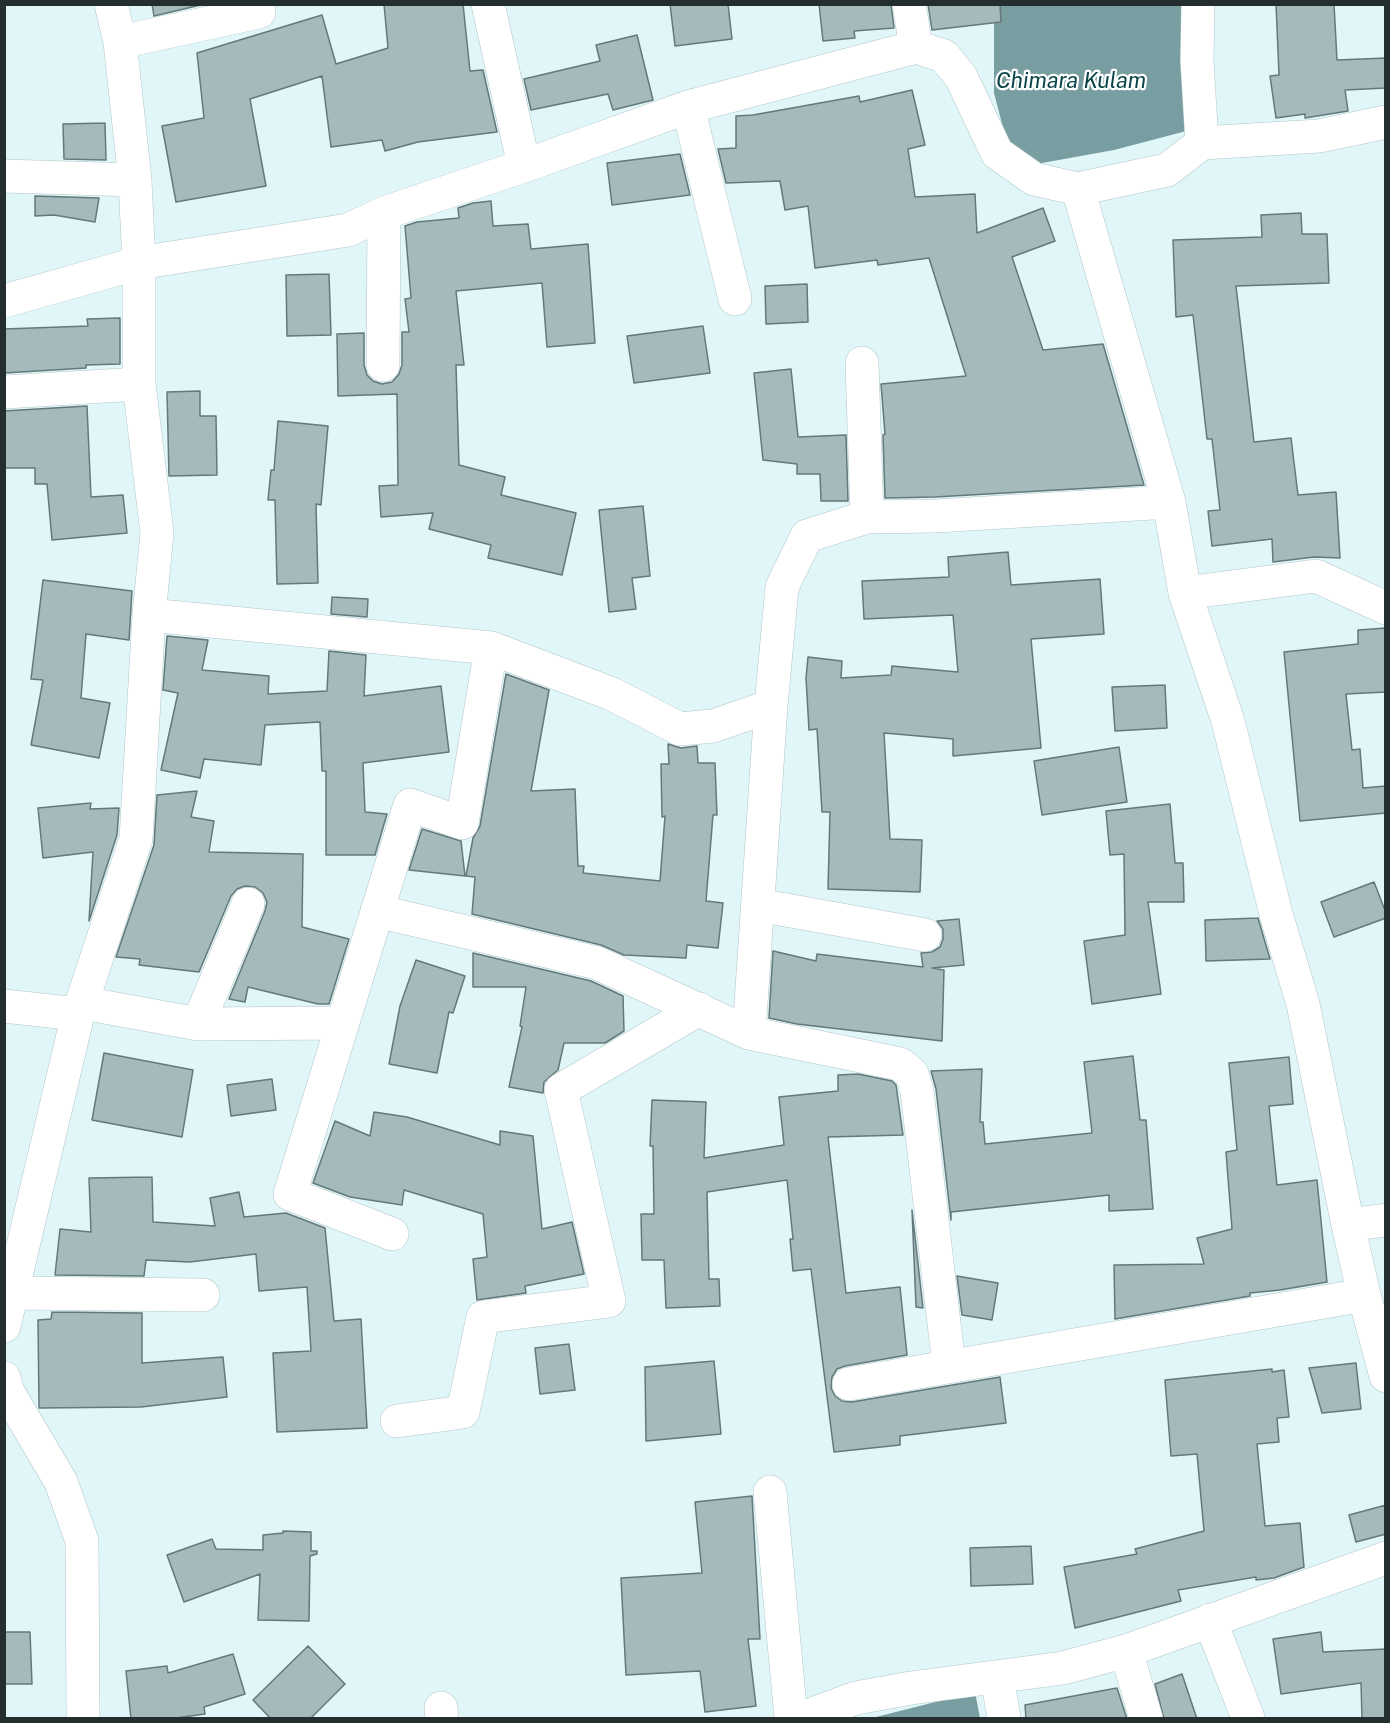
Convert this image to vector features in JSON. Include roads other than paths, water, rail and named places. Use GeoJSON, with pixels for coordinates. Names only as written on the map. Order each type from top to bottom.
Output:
{"type":"FeatureCollection","features":[{"type":"Feature","properties":{"kind":"street"},"geometry":{"type":"LineString","coordinates":[[4,1326],[81,1009],[136,839],[149,615],[157,533],[139,384],[139,263],[135,180],[120,42],[111,4]]}},
{"type":"Feature","properties":{"kind":"street"},"geometry":{"type":"LineString","coordinates":[[488,4],[524,166]]}},
{"type":"Feature","properties":{"kind":"street"},"geometry":{"type":"LineString","coordinates":[[909,4],[916,47]]}},
{"type":"Feature","properties":{"kind":"street"},"geometry":{"type":"LineString","coordinates":[[1198,4],[1197,61],[1202,143]]}},
{"type":"Feature","properties":{"kind":"street"},"geometry":{"type":"LineString","coordinates":[[120,42],[259,12]]}},
{"type":"Feature","properties":{"kind":"street"},"geometry":{"type":"LineString","coordinates":[[4,301],[139,263],[348,230],[384,213],[688,107],[916,47],[944,56],[961,77],[997,153],[1034,179],[1078,189],[1167,170],[1202,143],[1319,136],[1386,122]]}},
{"type":"Feature","properties":{"kind":"street"},"geometry":{"type":"LineString","coordinates":[[688,107],[735,299]]}},
{"type":"Feature","properties":{"kind":"street"},"geometry":{"type":"LineString","coordinates":[[4,176],[135,180]]}},
{"type":"Feature","properties":{"kind":"street"},"geometry":{"type":"LineString","coordinates":[[1078,189],[1169,502],[1185,593],[1228,721],[1276,914],[1303,1004],[1348,1225],[1386,1376]]}},
{"type":"Feature","properties":{"kind":"street"},"geometry":{"type":"LineString","coordinates":[[383,365],[384,213]]}},
{"type":"Feature","properties":{"kind":"street"},"geometry":{"type":"LineString","coordinates":[[862,363],[867,517]]}},
{"type":"Feature","properties":{"kind":"street"},"geometry":{"type":"LineString","coordinates":[[4,392],[139,384]]}},
{"type":"Feature","properties":{"kind":"street"},"geometry":{"type":"LineString","coordinates":[[749,1033],[771,706],[782,587],[807,537],[867,517],[936,516],[1169,502]]}},
{"type":"Feature","properties":{"kind":"street"},"geometry":{"type":"LineString","coordinates":[[1185,593],[1316,576],[1386,608]]}},
{"type":"Feature","properties":{"kind":"street"},"geometry":{"type":"LineString","coordinates":[[149,615],[491,648],[612,694],[680,729],[713,726],[771,706]]}},
{"type":"Feature","properties":{"kind":"street"},"geometry":{"type":"LineString","coordinates":[[392,1234],[290,1194],[410,805],[462,823],[491,648]]}},
{"type":"Feature","properties":{"kind":"street"},"geometry":{"type":"LineString","coordinates":[[198,1024],[248,904]]}},
{"type":"Feature","properties":{"kind":"street"},"geometry":{"type":"LineString","coordinates":[[758,905],[926,935]]}},
{"type":"Feature","properties":{"kind":"street"},"geometry":{"type":"LineString","coordinates":[[377,911],[597,963],[749,1033],[900,1064],[912,1074],[917,1091],[949,1366]]}},
{"type":"Feature","properties":{"kind":"street"},"geometry":{"type":"LineString","coordinates":[[4,1006],[81,1009],[198,1024],[342,1023]]}},
{"type":"Feature","properties":{"kind":"street"},"geometry":{"type":"LineString","coordinates":[[397,1421],[463,1412],[483,1317],[609,1301],[561,1090],[699,1009]]}},
{"type":"Feature","properties":{"kind":"street"},"geometry":{"type":"LineString","coordinates":[[1348,1225],[1386,1220]]}},
{"type":"Feature","properties":{"kind":"street"},"geometry":{"type":"LineString","coordinates":[[11,1293],[203,1295]]}},
{"type":"Feature","properties":{"kind":"street"},"geometry":{"type":"LineString","coordinates":[[849,1384],[1364,1295]]}},
{"type":"Feature","properties":{"kind":"street"},"geometry":{"type":"LineString","coordinates":[[6,1387],[61,1482],[82,1541],[83,1719]]}},
{"type":"Feature","properties":{"kind":"street"},"geometry":{"type":"LineString","coordinates":[[770,1492],[791,1719]]}},
{"type":"Feature","properties":{"kind":"street"},"geometry":{"type":"LineString","coordinates":[[802,1719],[856,1698],[911,1688],[1063,1668],[1126,1651],[1386,1558]]}},
{"type":"Feature","properties":{"kind":"street"},"geometry":{"type":"LineString","coordinates":[[1210,1620],[1248,1719]]}},
{"type":"Feature","properties":{"kind":"street"},"geometry":{"type":"LineString","coordinates":[[1126,1651],[1146,1719]]}},
{"type":"Feature","properties":{"kind":"street"},"geometry":{"type":"LineString","coordinates":[[997,1677],[1004,1719]]}},
{"type":"Feature","properties":{"kind":"water","name":"Chimara Kulam"},"geometry":{"type":"Polygon","coordinates":[[[999,4],[1185,5],[1194,129],[1114,150],[1031,165],[1006,139],[994,93],[994,11],[999,4]]]}},
{"type":"Feature","properties":{"kind":"water"},"geometry":{"type":"Polygon","coordinates":[[[975,1692],[980,1718],[872,1718],[975,1692]]]}}]}
